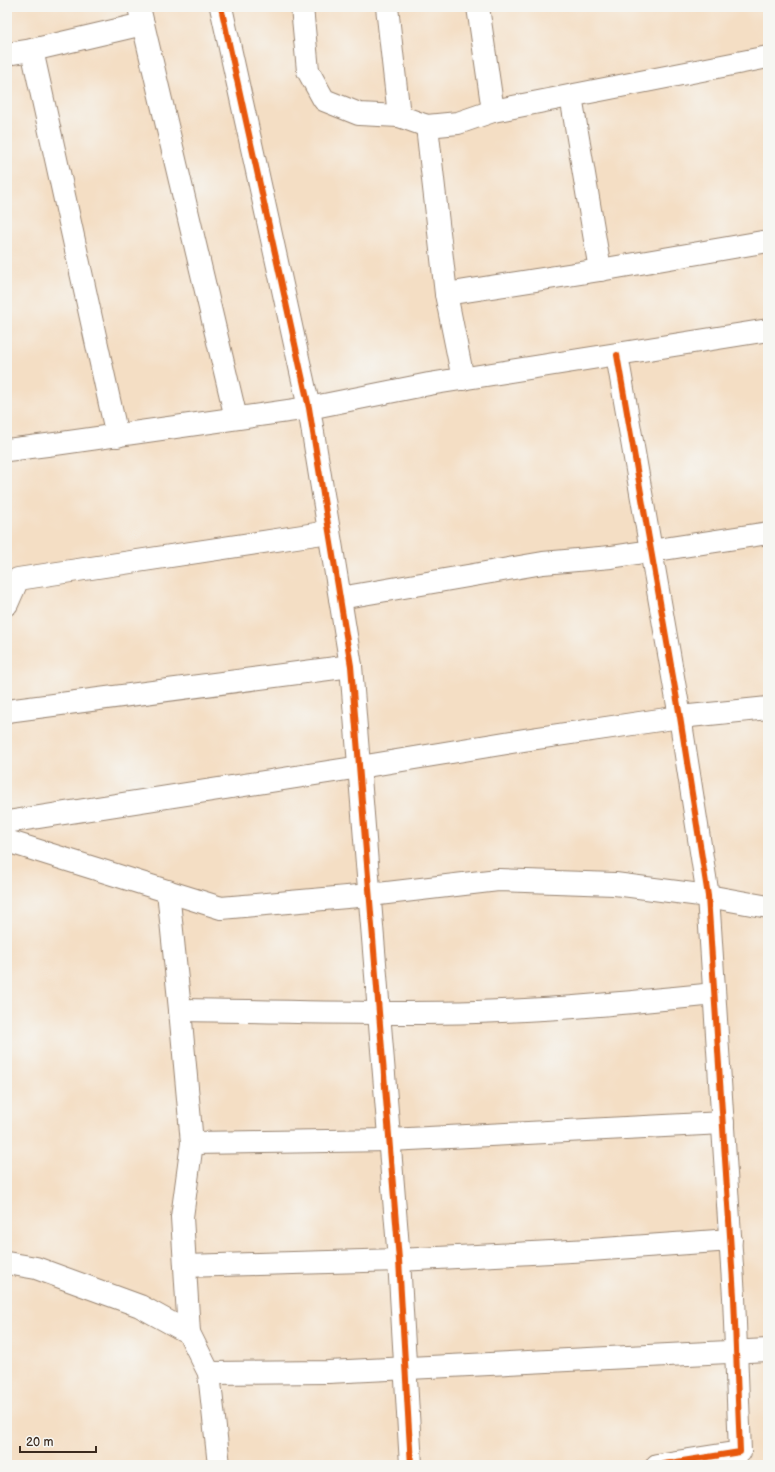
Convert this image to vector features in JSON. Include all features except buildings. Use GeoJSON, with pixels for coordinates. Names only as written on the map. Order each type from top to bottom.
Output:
{"type":"FeatureCollection","features":[{"type":"Feature","properties":{"kind":"street"},"geometry":{"type":"LineString","coordinates":[[221,7],[309,408],[351,666],[400,1260],[411,1465]]}},
{"type":"Feature","properties":{"kind":"street"},"geometry":{"type":"LineString","coordinates":[[302,7],[308,71],[324,100],[359,114],[399,116],[427,126],[458,123],[493,111],[768,58]]}},
{"type":"Feature","properties":{"kind":"street"},"geometry":{"type":"LineString","coordinates":[[387,7],[399,116]]}},
{"type":"Feature","properties":{"kind":"street"},"geometry":{"type":"LineString","coordinates":[[478,7],[493,111]]}},
{"type":"Feature","properties":{"kind":"street"},"geometry":{"type":"LineString","coordinates":[[7,54],[32,50],[141,15],[236,418]]}},
{"type":"Feature","properties":{"kind":"street"},"geometry":{"type":"LineString","coordinates":[[32,50],[117,436]]}},
{"type":"Feature","properties":{"kind":"street"},"geometry":{"type":"LineString","coordinates":[[571,96],[600,270]]}},
{"type":"Feature","properties":{"kind":"street"},"geometry":{"type":"LineString","coordinates":[[427,126],[446,294],[463,379]]}},
{"type":"Feature","properties":{"kind":"street"},"geometry":{"type":"LineString","coordinates":[[446,294],[600,270],[768,241]]}},
{"type":"Feature","properties":{"kind":"street"},"geometry":{"type":"LineString","coordinates":[[7,450],[117,436],[309,408],[463,379],[617,356],[768,330]]}},
{"type":"Feature","properties":{"kind":"street"},"geometry":{"type":"LineString","coordinates":[[617,356],[680,717],[708,896],[731,1240],[740,1452],[657,1465]]}},
{"type":"Feature","properties":{"kind":"street"},"geometry":{"type":"LineString","coordinates":[[7,604],[18,579],[329,532]]}},
{"type":"Feature","properties":{"kind":"street"},"geometry":{"type":"LineString","coordinates":[[340,598],[543,563],[651,552],[768,532]]}},
{"type":"Feature","properties":{"kind":"street"},"geometry":{"type":"LineString","coordinates":[[7,711],[351,666]]}},
{"type":"Feature","properties":{"kind":"street"},"geometry":{"type":"LineString","coordinates":[[7,822],[524,740],[680,717],[768,708]]}},
{"type":"Feature","properties":{"kind":"street"},"geometry":{"type":"LineString","coordinates":[[7,842],[221,908],[370,895],[498,880],[615,884],[708,896],[768,907]]}},
{"type":"Feature","properties":{"kind":"street"},"geometry":{"type":"LineString","coordinates":[[168,891],[192,1143],[182,1216],[189,1333],[209,1373],[219,1465]]}},
{"type":"Feature","properties":{"kind":"street"},"geometry":{"type":"LineString","coordinates":[[180,1010],[476,1012],[592,1006],[714,994]]}},
{"type":"Feature","properties":{"kind":"street"},"geometry":{"type":"LineString","coordinates":[[192,1143],[390,1140],[723,1123]]}},
{"type":"Feature","properties":{"kind":"street"},"geometry":{"type":"LineString","coordinates":[[185,1266],[400,1260],[590,1250],[731,1240]]}},
{"type":"Feature","properties":{"kind":"street"},"geometry":{"type":"LineString","coordinates":[[7,1263],[36,1268],[140,1306],[189,1333]]}},
{"type":"Feature","properties":{"kind":"street"},"geometry":{"type":"LineString","coordinates":[[209,1373],[328,1372],[406,1369],[768,1350]]}},
{"type":"Feature","properties":{"kind":"cycle path"},"geometry":{"type":"LineString","coordinates":[[221,7],[309,408],[351,666],[399,1260],[411,1465]]}},
{"type":"Feature","properties":{"kind":"cycle path"},"geometry":{"type":"LineString","coordinates":[[617,355],[680,717],[708,896],[734,1297],[740,1452],[657,1465]]}}]}
